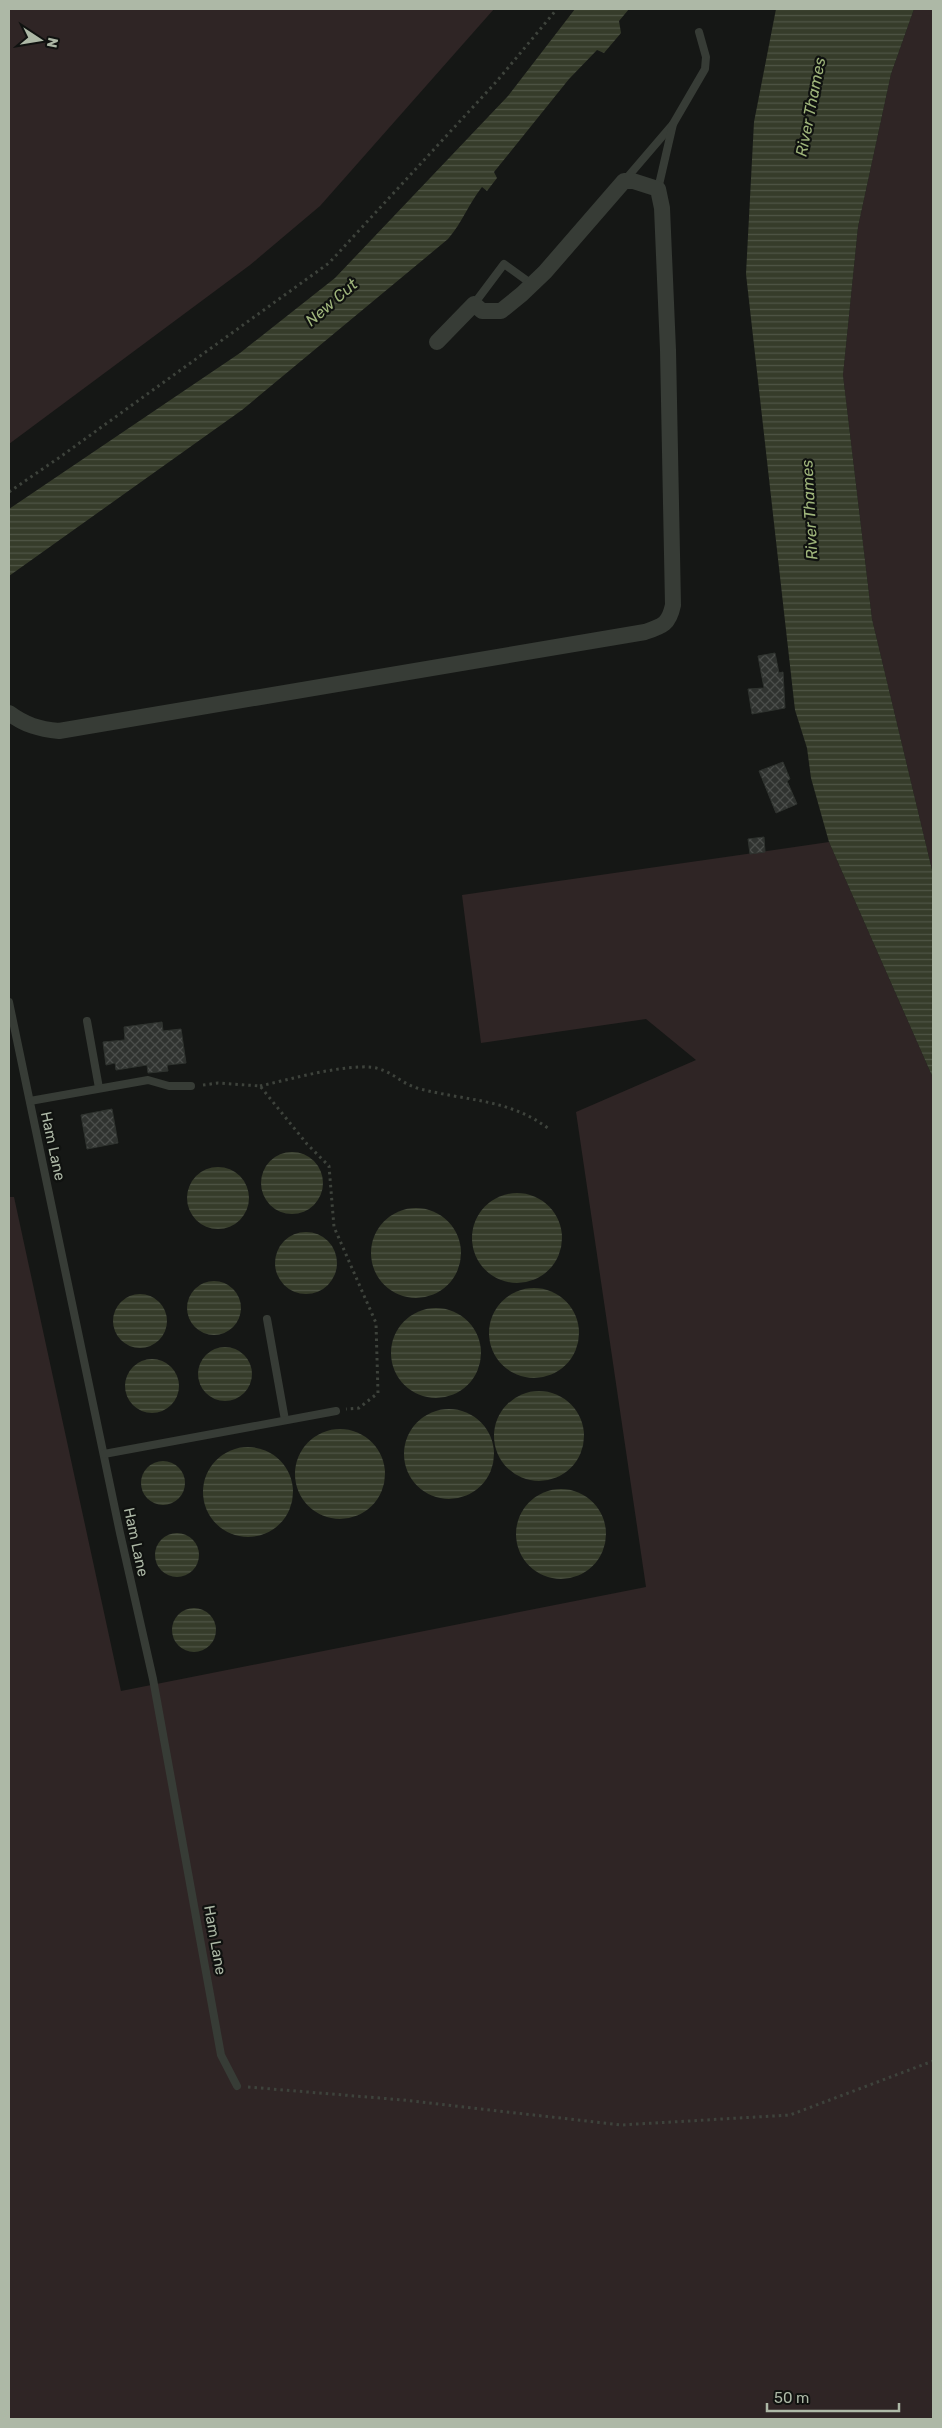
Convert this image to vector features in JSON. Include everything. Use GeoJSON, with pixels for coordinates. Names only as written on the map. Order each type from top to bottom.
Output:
{"type":"FeatureCollection","features":[{"type":"Feature","properties":{"kind":"street"},"geometry":{"type":"LineString","coordinates":[[9,713],[25,724],[60,732],[645,632],[660,627],[671,618],[674,605],[668,350],[662,208],[658,189],[633,181],[624,181],[533,284],[501,311],[482,311],[474,304],[437,342]]}},
{"type":"Feature","properties":{"kind":"lane"},"geometry":{"type":"LineString","coordinates":[[624,181],[673,124],[705,69],[706,57],[699,32]]}},
{"type":"Feature","properties":{"kind":"lane"},"geometry":{"type":"LineString","coordinates":[[658,189],[673,124]]}},
{"type":"Feature","properties":{"kind":"lane"},"geometry":{"type":"LineString","coordinates":[[474,304],[504,264],[533,284]]}},
{"type":"Feature","properties":{"kind":"lane","name":"Ham Lane"},"geometry":{"type":"LineString","coordinates":[[9,1002],[153,1679],[221,2055],[237,2086]]}},
{"type":"Feature","properties":{"kind":"lane"},"geometry":{"type":"LineString","coordinates":[[86,1021],[99,1088]]}},
{"type":"Feature","properties":{"kind":"lane"},"geometry":{"type":"LineString","coordinates":[[30,1101],[148,1080],[168,1086],[191,1086]]}},
{"type":"Feature","properties":{"kind":"lane"},"geometry":{"type":"LineString","coordinates":[[267,1319],[285,1420]]}},
{"type":"Feature","properties":{"kind":"lane"},"geometry":{"type":"LineString","coordinates":[[104,1454],[336,1411]]}},
{"type":"Feature","properties":{"kind":"path"},"geometry":{"type":"LineString","coordinates":[[9,492],[60,458],[329,263],[497,80],[557,9]]}},
{"type":"Feature","properties":{"kind":"path"},"geometry":{"type":"LineString","coordinates":[[191,1086],[218,1083],[260,1086],[362,1066],[389,1071],[414,1088],[485,1100],[534,1117],[549,1129]]}},
{"type":"Feature","properties":{"kind":"path"},"geometry":{"type":"LineString","coordinates":[[260,1086],[307,1144],[330,1166],[334,1227],[376,1322],[378,1393],[359,1408],[336,1411]]}},
{"type":"Feature","properties":{"kind":"path"},"geometry":{"type":"LineString","coordinates":[[237,2086],[403,2100],[621,2125],[790,2115],[933,2061]]}},
{"type":"Feature","properties":{"kind":"shaded area"},"geometry":{"type":"Polygon","coordinates":[[[9,9],[494,9],[320,206],[250,265],[9,444],[9,9]]]}},
{"type":"Feature","properties":{"kind":"shaded area"},"geometry":{"type":"Polygon","coordinates":[[[914,9],[933,9],[933,874],[872,619],[843,375],[858,227],[891,74],[914,9]]]}},
{"type":"Feature","properties":{"kind":"shaded area"},"geometry":{"type":"Polygon","coordinates":[[[829,842],[933,1078],[933,2419],[9,2419],[9,1197],[14,1197],[121,1691],[646,1587],[576,1112],[696,1060],[646,1019],[481,1043],[462,895],[829,842]]]}},
{"type":"Feature","properties":{"kind":"water","name":"New Cut"},"geometry":{"type":"Polygon","coordinates":[[[575,9],[629,9],[619,21],[621,33],[604,53],[597,50],[569,79],[494,172],[497,178],[487,191],[482,187],[448,239],[242,410],[9,576],[9,509],[240,353],[335,278],[508,96],[575,9]]]}},
{"type":"Feature","properties":{"kind":"water","name":"River Thames"},"geometry":{"type":"Polygon","coordinates":[[[776,9],[914,9],[891,74],[858,227],[843,375],[872,619],[933,874],[933,1078],[829,842],[811,778],[807,748],[795,710],[746,274],[754,122],[776,9]]]}},
{"type":"Feature","properties":{"kind":"water"},"geometry":{"type":"Polygon","coordinates":[[[286,1152],[298,1152],[314,1161],[321,1171],[323,1183],[321,1195],[314,1205],[298,1214],[286,1214],[275,1209],[266,1200],[261,1189],[261,1177],[266,1166],[275,1157],[286,1152]]]}},
{"type":"Feature","properties":{"kind":"water"},"geometry":{"type":"Polygon","coordinates":[[[212,1167],[224,1167],[240,1176],[247,1186],[249,1198],[247,1210],[240,1220],[224,1229],[212,1229],[201,1224],[192,1215],[187,1204],[187,1192],[192,1181],[201,1172],[212,1167]]]}},
{"type":"Feature","properties":{"kind":"water"},"geometry":{"type":"Polygon","coordinates":[[[517,1193],[534,1197],[549,1206],[558,1221],[562,1238],[558,1255],[549,1270],[534,1279],[517,1283],[500,1279],[485,1270],[476,1255],[472,1238],[476,1221],[485,1206],[500,1197],[517,1193]]]}},
{"type":"Feature","properties":{"kind":"water"},"geometry":{"type":"Polygon","coordinates":[[[416,1208],[433,1212],[448,1221],[457,1236],[461,1253],[457,1270],[448,1285],[433,1294],[416,1298],[399,1294],[384,1285],[375,1270],[371,1253],[375,1236],[384,1221],[399,1212],[416,1208]]]}},
{"type":"Feature","properties":{"kind":"water"},"geometry":{"type":"Polygon","coordinates":[[[300,1232],[312,1232],[328,1241],[335,1251],[337,1263],[335,1275],[328,1285],[312,1294],[300,1294],[289,1289],[280,1280],[275,1269],[275,1257],[280,1246],[289,1237],[300,1232]]]}},
{"type":"Feature","properties":{"kind":"water"},"geometry":{"type":"Polygon","coordinates":[[[209,1281],[219,1281],[229,1285],[237,1293],[241,1308],[237,1323],[229,1331],[219,1335],[209,1335],[199,1331],[191,1323],[187,1313],[187,1303],[191,1293],[199,1285],[209,1281]]]}},
{"type":"Feature","properties":{"kind":"water"},"geometry":{"type":"Polygon","coordinates":[[[534,1288],[551,1292],[566,1301],[575,1316],[579,1333],[575,1350],[566,1365],[551,1374],[534,1378],[517,1374],[502,1365],[493,1350],[489,1333],[493,1316],[502,1301],[517,1292],[534,1288]]]}},
{"type":"Feature","properties":{"kind":"water"},"geometry":{"type":"Polygon","coordinates":[[[135,1294],[145,1294],[155,1298],[163,1306],[167,1321],[163,1336],[155,1344],[145,1348],[135,1348],[125,1344],[117,1336],[113,1326],[113,1316],[117,1306],[125,1298],[135,1294]]]}},
{"type":"Feature","properties":{"kind":"water"},"geometry":{"type":"Polygon","coordinates":[[[436,1308],[453,1312],[468,1321],[477,1336],[481,1353],[477,1370],[468,1385],[453,1394],[436,1398],[419,1394],[404,1385],[395,1370],[391,1353],[395,1336],[404,1321],[419,1312],[436,1308]]]}},
{"type":"Feature","properties":{"kind":"water"},"geometry":{"type":"Polygon","coordinates":[[[220,1347],[230,1347],[240,1351],[248,1359],[252,1374],[248,1389],[240,1397],[230,1401],[220,1401],[210,1397],[202,1389],[198,1379],[198,1369],[202,1359],[210,1351],[220,1347]]]}},
{"type":"Feature","properties":{"kind":"water"},"geometry":{"type":"Polygon","coordinates":[[[147,1359],[157,1359],[167,1363],[175,1371],[179,1386],[175,1401],[167,1409],[157,1413],[147,1413],[137,1409],[129,1401],[125,1391],[125,1381],[129,1371],[137,1363],[147,1359]]]}},
{"type":"Feature","properties":{"kind":"water"},"geometry":{"type":"Polygon","coordinates":[[[539,1391],[556,1395],[571,1404],[580,1419],[584,1436],[580,1453],[571,1468],[556,1477],[539,1481],[522,1477],[507,1468],[498,1453],[494,1436],[498,1419],[507,1404],[522,1395],[539,1391]]]}},
{"type":"Feature","properties":{"kind":"water"},"geometry":{"type":"Polygon","coordinates":[[[449,1409],[466,1413],[481,1422],[490,1437],[494,1454],[490,1471],[481,1486],[466,1495],[449,1499],[432,1495],[417,1486],[408,1471],[404,1454],[408,1437],[417,1422],[432,1413],[449,1409]]]}},
{"type":"Feature","properties":{"kind":"water"},"geometry":{"type":"Polygon","coordinates":[[[340,1429],[357,1433],[372,1442],[381,1457],[385,1474],[381,1491],[372,1506],[357,1515],[340,1519],[323,1515],[308,1506],[299,1491],[295,1474],[299,1457],[308,1442],[323,1433],[340,1429]]]}},
{"type":"Feature","properties":{"kind":"water"},"geometry":{"type":"Polygon","coordinates":[[[248,1447],[265,1451],[280,1460],[289,1475],[293,1492],[289,1509],[280,1524],[265,1533],[248,1537],[231,1533],[216,1524],[207,1509],[203,1492],[207,1475],[216,1460],[231,1451],[248,1447]]]}},
{"type":"Feature","properties":{"kind":"water"},"geometry":{"type":"Polygon","coordinates":[[[159,1461],[167,1461],[179,1467],[185,1483],[179,1499],[167,1505],[159,1505],[147,1499],[141,1487],[141,1479],[147,1467],[159,1461]]]}},
{"type":"Feature","properties":{"kind":"water"},"geometry":{"type":"Polygon","coordinates":[[[561,1489],[578,1493],[593,1502],[602,1517],[606,1534],[602,1551],[593,1566],[578,1575],[561,1579],[544,1575],[529,1566],[520,1551],[516,1534],[520,1517],[529,1502],[544,1493],[561,1489]]]}},
{"type":"Feature","properties":{"kind":"water"},"geometry":{"type":"Polygon","coordinates":[[[173,1533],[181,1533],[193,1539],[199,1555],[193,1571],[181,1577],[173,1577],[161,1571],[155,1559],[155,1551],[161,1539],[173,1533]]]}},
{"type":"Feature","properties":{"kind":"water"},"geometry":{"type":"Polygon","coordinates":[[[190,1608],[198,1608],[210,1614],[216,1630],[210,1646],[198,1652],[190,1652],[178,1646],[172,1634],[172,1626],[178,1614],[190,1608]]]}},
{"type":"Feature","properties":{"kind":"building"},"geometry":{"type":"Polygon","coordinates":[[[775,653],[779,673],[783,672],[785,708],[752,714],[748,689],[764,688],[758,656],[775,653]]]}},
{"type":"Feature","properties":{"kind":"building"},"geometry":{"type":"Polygon","coordinates":[[[783,762],[790,779],[787,781],[797,804],[776,813],[759,771],[783,762]]]}},
{"type":"Feature","properties":{"kind":"building"},"geometry":{"type":"Polygon","coordinates":[[[764,837],[765,852],[750,854],[748,839],[764,837]]]}},
{"type":"Feature","properties":{"kind":"building"},"geometry":{"type":"Polygon","coordinates":[[[162,1022],[163,1031],[181,1029],[186,1063],[167,1065],[168,1071],[148,1073],[147,1065],[116,1070],[115,1063],[106,1065],[103,1042],[125,1040],[124,1027],[162,1022]]]}},
{"type":"Feature","properties":{"kind":"building"},"geometry":{"type":"Polygon","coordinates":[[[112,1109],[118,1143],[87,1149],[81,1115],[112,1109]]]}}]}
